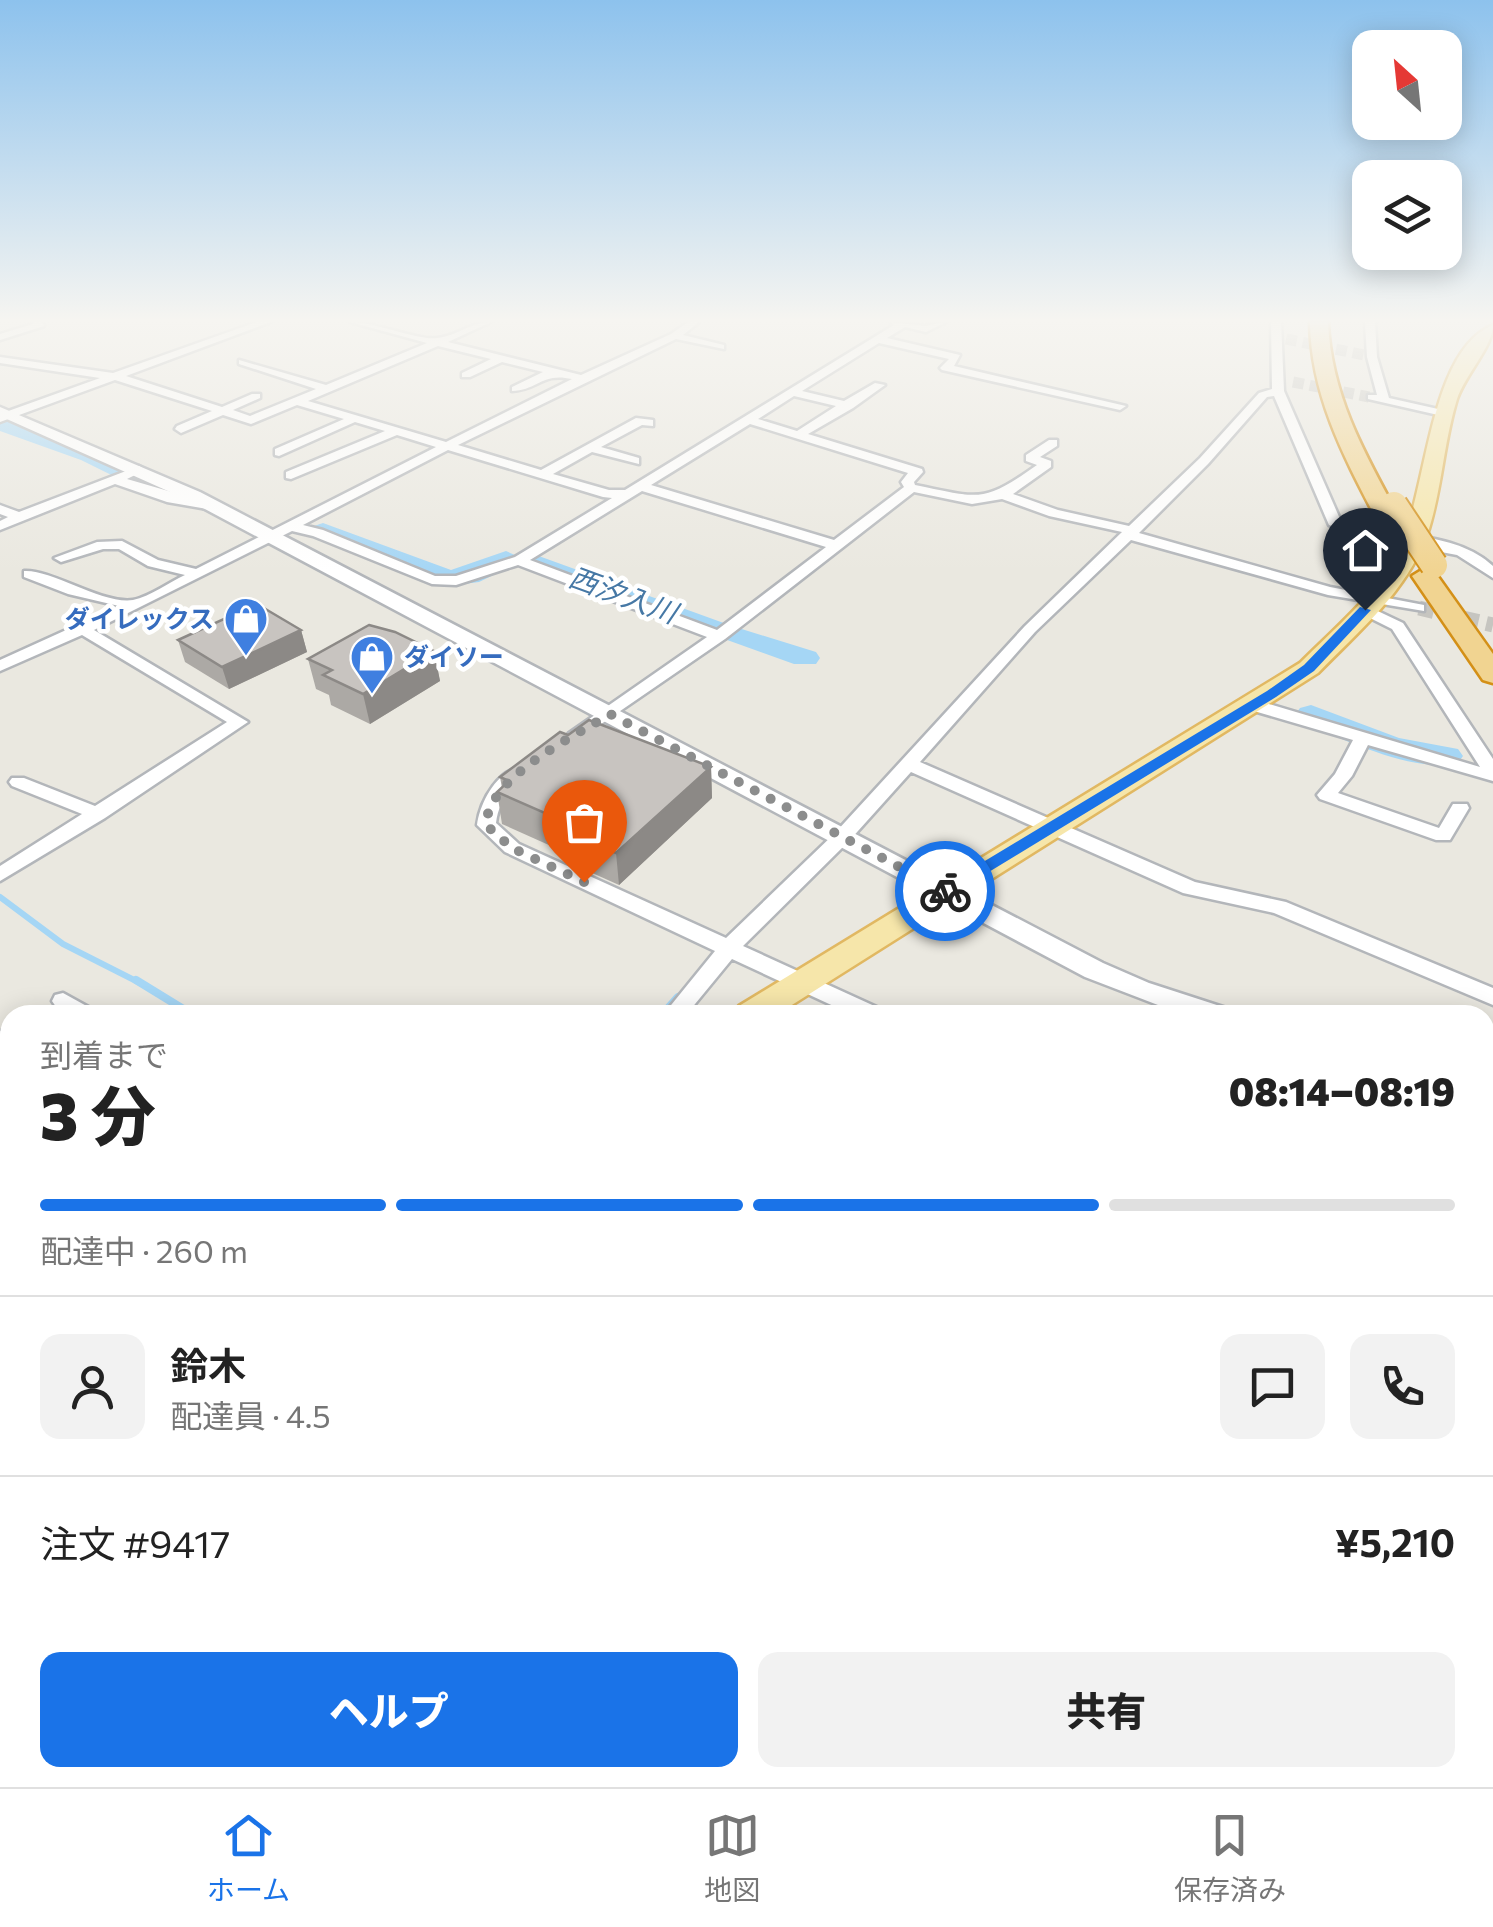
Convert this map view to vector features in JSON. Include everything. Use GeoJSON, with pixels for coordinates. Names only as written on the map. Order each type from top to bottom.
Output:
{"type":"FeatureCollection","features":[{"type":"Feature","properties":{"kind":"highway"},"geometry":{"type":"LineString","coordinates":[[1334,405],[1344,436],[1493,674]]}},
{"type":"Feature","properties":{"kind":"highway"},"geometry":{"type":"LineString","coordinates":[[1350,405],[1392,514]]}},
{"type":"Feature","properties":{"kind":"highway"},"geometry":{"type":"LineString","coordinates":[[1430,570],[1493,651]]}},
{"type":"Feature","properties":{"kind":"main road"},"geometry":{"type":"LineString","coordinates":[[766,1005],[1309,668],[1368,606],[1412,542],[1430,484],[1446,405]]}},
{"type":"Feature","properties":{"kind":"street"},"geometry":{"type":"LineString","coordinates":[[10,420],[46,405]]}},
{"type":"Feature","properties":{"kind":"street"},"geometry":{"type":"LineString","coordinates":[[211,405],[251,420],[286,405]]}},
{"type":"Feature","properties":{"kind":"street"},"geometry":{"type":"LineString","coordinates":[[181,429],[234,405]]}},
{"type":"Feature","properties":{"kind":"street"},"geometry":{"type":"LineString","coordinates":[[312,405],[608,494],[635,490],[835,545]]}},
{"type":"Feature","properties":{"kind":"street"},"geometry":{"type":"LineString","coordinates":[[0,666],[133,605],[372,484],[409,461],[448,447],[528,405]]}},
{"type":"Feature","properties":{"kind":"street"},"geometry":{"type":"LineString","coordinates":[[288,526],[318,533],[447,584],[519,561],[774,405]]}},
{"type":"Feature","properties":{"kind":"street"},"geometry":{"type":"LineString","coordinates":[[682,1005],[729,948],[842,837],[1030,629],[1204,461],[1252,405]]}},
{"type":"Feature","properties":{"kind":"street"},"geometry":{"type":"LineString","coordinates":[[1290,405],[1334,522],[1356,532],[1463,552],[1491,567]]}},
{"type":"Feature","properties":{"kind":"street"},"geometry":{"type":"LineString","coordinates":[[1407,405],[1443,414]]}},
{"type":"Feature","properties":{"kind":"street"},"geometry":{"type":"LineString","coordinates":[[798,435],[849,406]]}},
{"type":"Feature","properties":{"kind":"street"},"geometry":{"type":"LineString","coordinates":[[279,452],[356,418]]}},
{"type":"Feature","properties":{"kind":"street"},"geometry":{"type":"LineString","coordinates":[[10,420],[78,448],[127,475],[213,506],[1162,1005]]}},
{"type":"Feature","properties":{"kind":"street"},"geometry":{"type":"LineString","coordinates":[[750,420],[916,472],[907,482],[910,488]]}},
{"type":"Feature","properties":{"kind":"street"},"geometry":{"type":"LineString","coordinates":[[543,474],[640,422],[649,424]]}},
{"type":"Feature","properties":{"kind":"street"},"geometry":{"type":"LineString","coordinates":[[290,475],[396,431]]}},
{"type":"Feature","properties":{"kind":"street"},"geometry":{"type":"LineString","coordinates":[[854,1005],[512,848],[486,825],[486,812],[498,792],[719,636],[910,488],[972,500],[1003,494],[1047,464],[1030,458],[1053,443]]}},
{"type":"Feature","properties":{"kind":"street"},"geometry":{"type":"LineString","coordinates":[[590,448],[636,461]]}},
{"type":"Feature","properties":{"kind":"street"},"geometry":{"type":"LineString","coordinates":[[409,461],[430,474]]}},
{"type":"Feature","properties":{"kind":"street"},"geometry":{"type":"LineString","coordinates":[[0,526],[127,475]]}},
{"type":"Feature","properties":{"kind":"street"},"geometry":{"type":"LineString","coordinates":[[352,477],[372,484]]}},
{"type":"Feature","properties":{"kind":"street"},"geometry":{"type":"LineString","coordinates":[[1003,494],[1054,513],[1368,606],[1419,608]]}},
{"type":"Feature","properties":{"kind":"street"},"geometry":{"type":"LineString","coordinates":[[0,509],[19,517]]}},
{"type":"Feature","properties":{"kind":"street"},"geometry":{"type":"LineString","coordinates":[[61,558],[102,545],[122,545],[153,563],[196,573]]}},
{"type":"Feature","properties":{"kind":"street"},"geometry":{"type":"LineString","coordinates":[[519,561],[719,636]]}},
{"type":"Feature","properties":{"kind":"street"},"geometry":{"type":"LineString","coordinates":[[29,574],[133,605]]}},
{"type":"Feature","properties":{"kind":"street"},"geometry":{"type":"LineString","coordinates":[[1368,606],[1398,626],[1493,774]]}},
{"type":"Feature","properties":{"kind":"street"},"geometry":{"type":"LineString","coordinates":[[0,874],[239,722],[82,629]]}},
{"type":"Feature","properties":{"kind":"street"},"geometry":{"type":"LineString","coordinates":[[1253,705],[1308,719],[1362,740],[1493,774]]}},
{"type":"Feature","properties":{"kind":"street"},"geometry":{"type":"LineString","coordinates":[[1362,740],[1343,776],[1326,795],[1444,836],[1460,808]]}},
{"type":"Feature","properties":{"kind":"street"},"geometry":{"type":"LineString","coordinates":[[908,764],[1190,888],[1278,907],[1493,997]]}},
{"type":"Feature","properties":{"kind":"street"},"geometry":{"type":"LineString","coordinates":[[18,782],[98,814]]}},
{"type":"Feature","properties":{"kind":"street"},"geometry":{"type":"LineString","coordinates":[[63,1001],[69,1005]]}},
{"type":"Feature","properties":{"kind":"building"},"geometry":{"type":"Polygon","coordinates":[[[257,604],[301,630],[222,667],[178,640],[257,604]]]}},
{"type":"Feature","properties":{"kind":"building"},"geometry":{"type":"Polygon","coordinates":[[[369,625],[395,632],[434,651],[363,694],[323,675],[332,670],[308,659],[369,625]]]}},
{"type":"Feature","properties":{"kind":"building"},"geometry":{"type":"Polygon","coordinates":[[[589,720],[711,767],[616,853],[586,840],[593,834],[497,792],[509,781],[500,777],[560,732],[568,735],[589,720]]]}},
{"type":"Feature","properties":{"kind":"waterway","name":"西汐入川"},"geometry":{"type":"LineString","coordinates":[[0,423],[89,455],[171,495]]}},
{"type":"Feature","properties":{"kind":"waterway","name":"西汐入川"},"geometry":{"type":"LineString","coordinates":[[323,531],[448,578],[469,576],[506,559]]}},
{"type":"Feature","properties":{"kind":"waterway","name":"西汐入川"},"geometry":{"type":"LineString","coordinates":[[527,561],[719,629]]}},
{"type":"Feature","properties":{"kind":"waterway","name":"西汐入川"},"geometry":{"type":"LineString","coordinates":[[736,634],[805,658]]}},
{"type":"Feature","properties":{"kind":"waterway","name":"西汐入川"},"geometry":{"type":"LineString","coordinates":[[1311,715],[1391,746],[1446,756]]}},
{"type":"Feature","properties":{"kind":"waterway"},"geometry":{"type":"LineString","coordinates":[[0,897],[63,944],[140,983]]}},
{"type":"Feature","properties":{"kind":"waterway"},"geometry":{"type":"LineString","coordinates":[[136,980],[177,1005]]}},
{"type":"Feature","properties":{"kind":"waterway"},"geometry":{"type":"LineString","coordinates":[[671,1005],[678,997]]}},
{"type":"Feature","properties":{"kind":"tunnel"},"geometry":{"type":"LineString","coordinates":[[1419,608],[1493,625]]}},
{"type":"Feature","properties":{"kind":"way so far"},"geometry":{"type":"LineString","coordinates":[[584,882],[512,848],[486,825],[486,812],[513,777],[610,714],[945,891]]}},
{"type":"Feature","properties":{"kind":"place","name":"ダイレックス"},"geometry":{"type":"Point","coordinates":[246,657]}},
{"type":"Feature","properties":{"kind":"place","name":"ダイソー"},"geometry":{"type":"Point","coordinates":[372,695]}},
{"type":"Feature","properties":{"kind":"route"},"geometry":{"type":"LineString","coordinates":[[945,891],[1272,694],[1309,668],[1365,610]]}}]}
